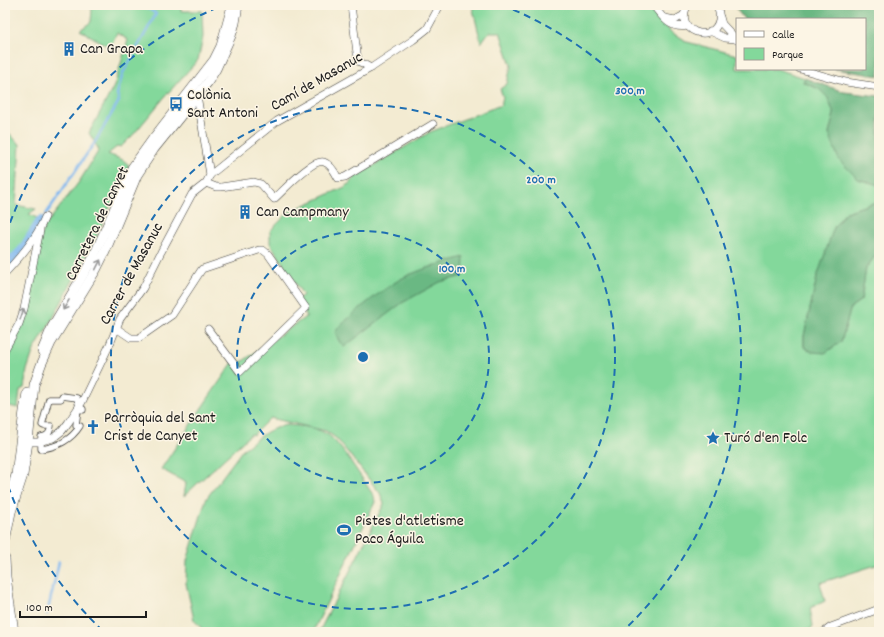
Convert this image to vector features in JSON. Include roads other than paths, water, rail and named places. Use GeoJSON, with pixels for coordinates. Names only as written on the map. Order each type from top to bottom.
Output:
{"type":"FeatureCollection","features":[{"type":"Feature","properties":{"kind":"street","name":"Carretera de Canyet"},"geometry":{"type":"LineString","coordinates":[[5,510],[16,474],[29,384],[48,336],[93,258],[132,168],[214,60],[221,46],[223,35],[231,14],[232,5]]}},
{"type":"Feature","properties":{"kind":"street","name":"Carretera de Canyet"},"geometry":{"type":"LineString","coordinates":[[5,542],[11,512],[23,475],[34,385],[41,365],[52,343],[96,270],[137,175],[154,149],[198,95],[225,53],[235,23],[238,5]]}},
{"type":"Feature","properties":{"kind":"street"},"geometry":{"type":"LineString","coordinates":[[351,5],[358,61],[371,68]]}},
{"type":"Feature","properties":{"kind":"street","name":"Camí de Masanuc"},"geometry":{"type":"LineString","coordinates":[[206,183],[210,175],[277,121],[371,68],[413,40],[427,29],[440,5]]}},
{"type":"Feature","properties":{"kind":"street"},"geometry":{"type":"LineString","coordinates":[[653,5],[663,18],[671,25],[680,27],[687,26],[696,32],[705,33],[710,31],[716,26],[720,17]]}},
{"type":"Feature","properties":{"kind":"street"},"geometry":{"type":"LineString","coordinates":[[680,5],[686,11],[687,26]]}},
{"type":"Feature","properties":{"kind":"street"},"geometry":{"type":"LineString","coordinates":[[716,5],[722,24],[736,39]]}},
{"type":"Feature","properties":{"kind":"street"},"geometry":{"type":"LineString","coordinates":[[663,18],[675,20],[686,11]]}},
{"type":"Feature","properties":{"kind":"street"},"geometry":{"type":"LineString","coordinates":[[710,31],[725,38],[736,39]]}},
{"type":"Feature","properties":{"kind":"street"},"geometry":{"type":"LineString","coordinates":[[210,175],[198,95],[196,91],[213,68],[214,60]]}},
{"type":"Feature","properties":{"kind":"street"},"geometry":{"type":"LineString","coordinates":[[804,70],[846,82],[879,87]]}},
{"type":"Feature","properties":{"kind":"street"},"geometry":{"type":"LineString","coordinates":[[206,183],[216,187],[221,187],[254,182],[261,184],[274,199],[316,162],[325,162],[338,178],[345,177],[434,124]]}},
{"type":"Feature","properties":{"kind":"street","name":"Carrer de Masanuc"},"geometry":{"type":"LineString","coordinates":[[41,442],[53,438],[62,431],[79,407],[110,344],[120,319],[143,288],[160,252],[192,194],[206,183]]}},
{"type":"Feature","properties":{"kind":"street"},"geometry":{"type":"LineString","coordinates":[[5,350],[19,324],[24,309],[40,230],[45,217]]}},
{"type":"Feature","properties":{"kind":"street"},"geometry":{"type":"LineString","coordinates":[[5,273],[22,255],[40,230]]}},
{"type":"Feature","properties":{"kind":"street"},"geometry":{"type":"LineString","coordinates":[[116,328],[131,338],[139,338],[172,315],[202,269],[259,250],[263,250],[268,254],[306,308],[240,372],[208,329]]}},
{"type":"Feature","properties":{"kind":"street"},"geometry":{"type":"LineString","coordinates":[[62,396],[77,398],[79,407],[83,410],[78,409],[76,425],[80,426],[72,437],[57,445],[40,449],[41,442],[41,437],[50,433],[51,426],[42,425],[49,399],[62,399],[62,396]]}},
{"type":"Feature","properties":{"kind":"street"},"geometry":{"type":"LineString","coordinates":[[26,403],[27,409],[25,431],[28,442]]}},
{"type":"Feature","properties":{"kind":"street"},"geometry":{"type":"LineString","coordinates":[[16,474],[19,470],[24,444],[28,442],[41,442]]}},
{"type":"Feature","properties":{"kind":"street"},"geometry":{"type":"LineString","coordinates":[[5,559],[9,597],[7,629]]}},
{"type":"Feature","properties":{"kind":"street"},"geometry":{"type":"LineString","coordinates":[[824,632],[879,609]]}},
{"type":"Feature","properties":{"kind":"waterway"},"geometry":{"type":"LineString","coordinates":[[46,214],[95,142],[119,101],[117,94],[123,73],[156,14],[141,7],[128,8],[118,5]]}},
{"type":"Feature","properties":{"kind":"waterway"},"geometry":{"type":"LineString","coordinates":[[5,267],[22,250],[41,220]]}},
{"type":"Feature","properties":{"kind":"waterway"},"geometry":{"type":"LineString","coordinates":[[47,614],[59,562]]}},
{"type":"Feature","properties":{"kind":"place","name":"Can Grapa"},"geometry":{"type":"Point","coordinates":[69,49]}},
{"type":"Feature","properties":{"kind":"place","name":"Colònia Sant Antoni"},"geometry":{"type":"Point","coordinates":[176,104]}},
{"type":"Feature","properties":{"kind":"place","name":"Can Campmany"},"geometry":{"type":"Point","coordinates":[245,212]}},
{"type":"Feature","properties":{"kind":"place","name":"Parròquia del Sant Crist de Canyet"},"geometry":{"type":"Point","coordinates":[93,427]}},
{"type":"Feature","properties":{"kind":"place","name":"Turó d'en Folc"},"geometry":{"type":"Point","coordinates":[713,438]}},
{"type":"Feature","properties":{"kind":"place","name":"Pistes d'atletisme Paco Águila"},"geometry":{"type":"Point","coordinates":[344,530]}}]}
